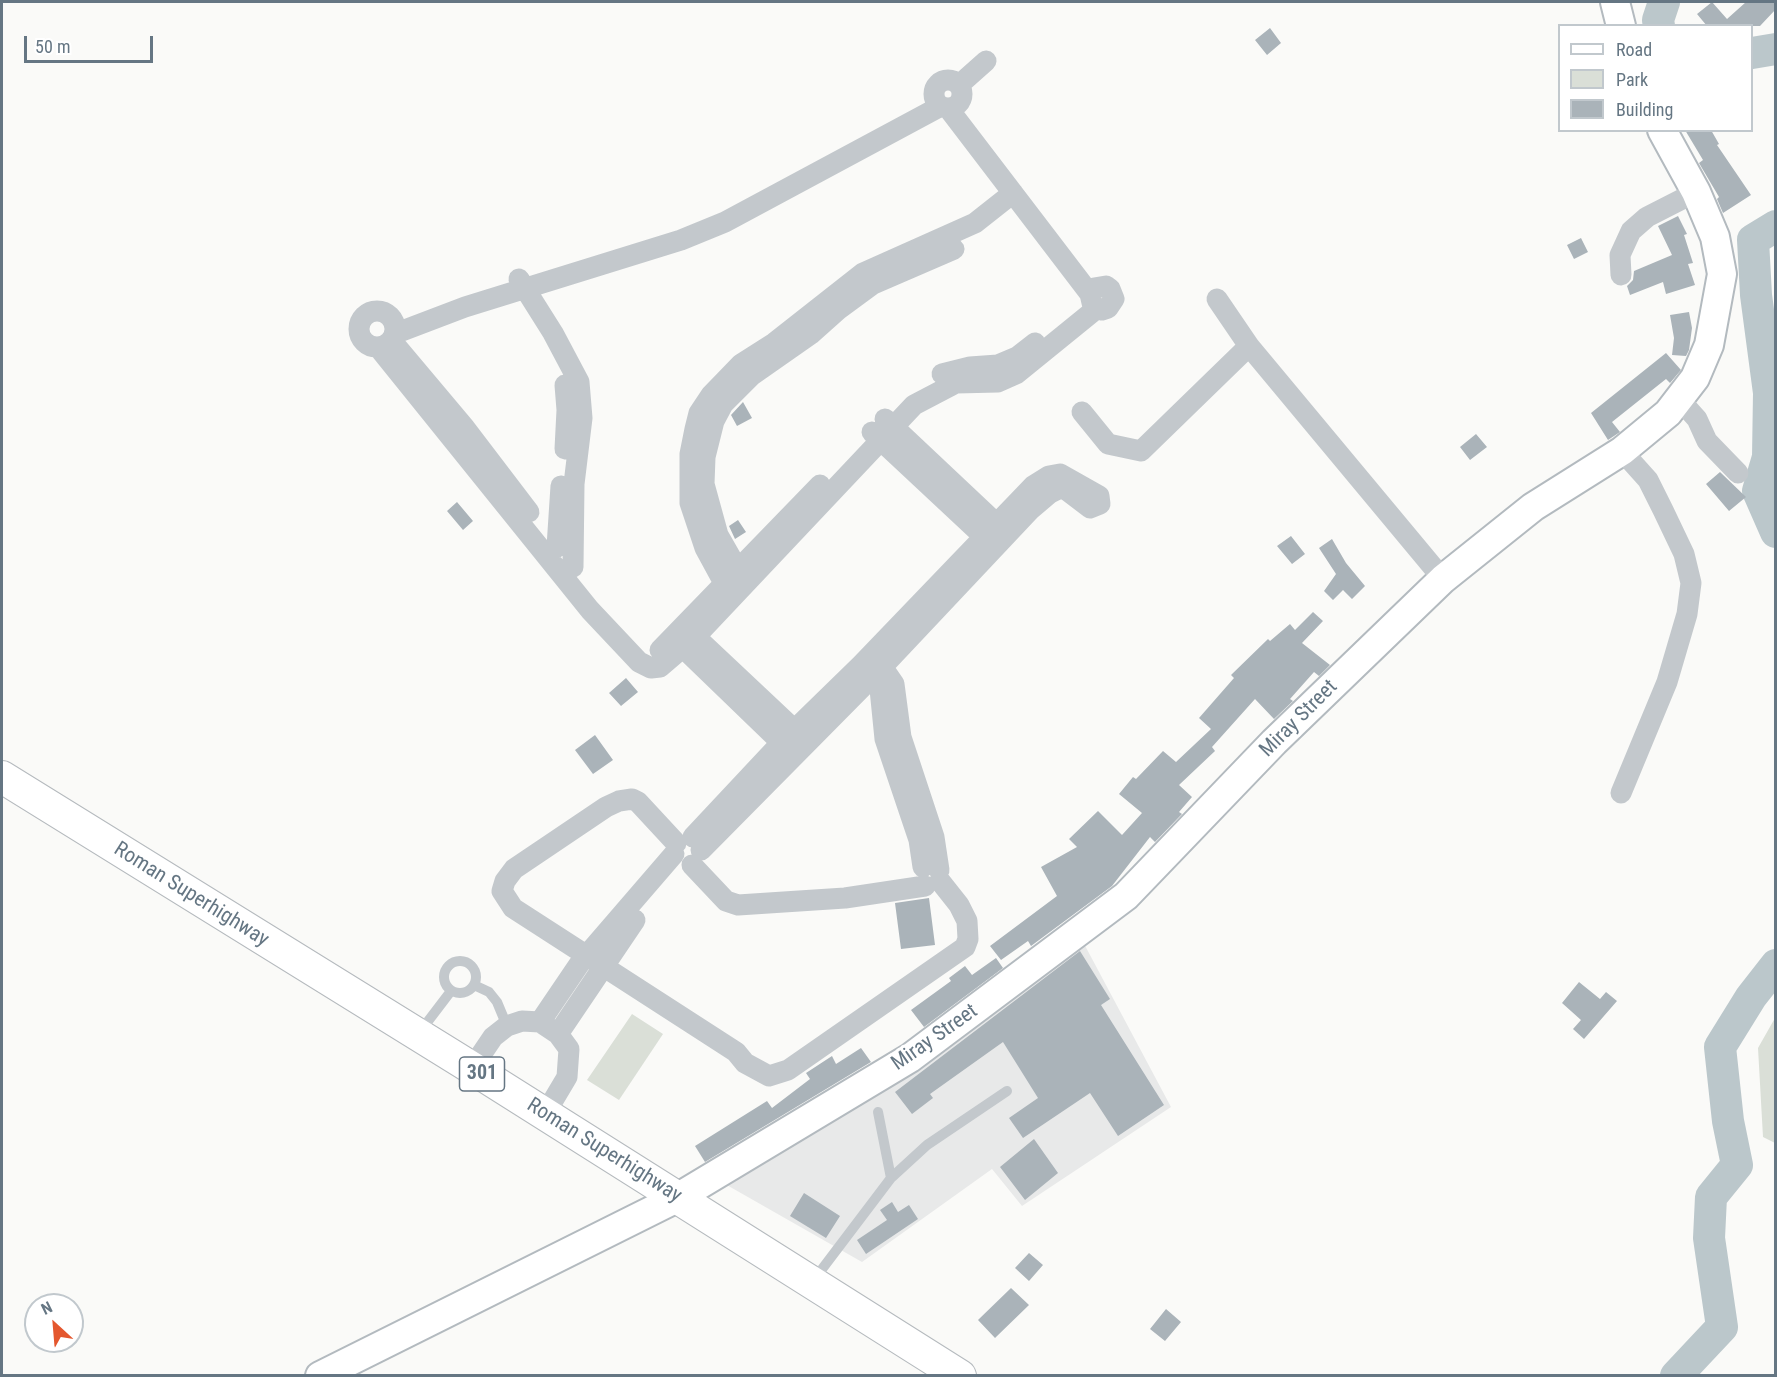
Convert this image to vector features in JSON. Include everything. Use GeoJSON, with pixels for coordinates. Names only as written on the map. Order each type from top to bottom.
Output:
{"type":"FeatureCollection","features":[{"type":"Feature","properties":{"kind":"main road","name":"Roman Superhighway"},"geometry":{"type":"LineString","coordinates":[[2,777],[813,1281],[960,1376]]}},
{"type":"Feature","properties":{"kind":"street"},"geometry":{"type":"LineString","coordinates":[[1615,2],[1620,24]]}},
{"type":"Feature","properties":{"kind":"street"},"geometry":{"type":"LineString","coordinates":[[948,99],[979,131],[1094,297],[1062,331],[1020,363],[998,365],[955,377],[883,429],[684,637],[655,654],[642,657],[595,605],[562,558],[458,433],[389,335],[513,286],[605,258],[722,217],[907,118],[948,99],[986,61]]}},
{"type":"Feature","properties":{"kind":"street"},"geometry":{"type":"LineString","coordinates":[[948,99],[1017,197],[1052,236]]}},
{"type":"Feature","properties":{"kind":"street","name":"Miray Street"},"geometry":{"type":"LineString","coordinates":[[320,1376],[677,1198],[910,1058],[1126,896],[1274,742],[1443,579],[1533,507],[1622,451],[1668,412],[1695,378],[1709,345],[1722,274],[1715,237],[1695,192],[1663,132]]}},
{"type":"Feature","properties":{"kind":"street"},"geometry":{"type":"LineString","coordinates":[[1621,275],[1620,255],[1631,231],[1647,217],[1695,192]]}},
{"type":"Feature","properties":{"kind":"street"},"geometry":{"type":"LineString","coordinates":[[737,582],[711,517],[697,455],[706,417],[723,404],[746,370],[868,279],[978,228],[1017,197]]}},
{"type":"Feature","properties":{"kind":"street"},"geometry":{"type":"LineString","coordinates":[[513,286],[568,372],[566,390],[572,442],[562,558]]}},
{"type":"Feature","properties":{"kind":"street"},"geometry":{"type":"LineString","coordinates":[[1217,299],[1250,346],[1443,579]]}},
{"type":"Feature","properties":{"kind":"street"},"geometry":{"type":"LineString","coordinates":[[1082,412],[1108,444],[1141,451],[1250,346]]}},
{"type":"Feature","properties":{"kind":"street"},"geometry":{"type":"LineString","coordinates":[[1679,399],[1697,419],[1707,441],[1738,473]]}},
{"type":"Feature","properties":{"kind":"street"},"geometry":{"type":"LineString","coordinates":[[540,1022],[555,997],[591,964],[689,851],[995,535],[883,429]]}},
{"type":"Feature","properties":{"kind":"street"},"geometry":{"type":"LineString","coordinates":[[1621,794],[1667,682],[1687,614],[1690,583],[1684,554],[1664,510],[1648,480],[1622,451]]}},
{"type":"Feature","properties":{"kind":"street"},"geometry":{"type":"LineString","coordinates":[[684,637],[795,742]]}},
{"type":"Feature","properties":{"kind":"street"},"geometry":{"type":"LineString","coordinates":[[872,664],[891,722],[891,760],[929,876],[951,893],[967,921],[968,939],[957,955],[788,1070],[769,1076],[745,1063],[736,1052],[702,1037],[532,928],[505,918],[495,907],[489,892],[499,878],[505,860],[549,837],[599,795],[645,791],[689,851],[731,897],[844,892],[929,876]]}},
{"type":"Feature","properties":{"kind":"street"},"geometry":{"type":"LineString","coordinates":[[558,1034],[574,1009],[591,964]]}},
{"type":"Feature","properties":{"kind":"street"},"geometry":{"type":"LineString","coordinates":[[555,997],[574,1009]]}},
{"type":"Feature","properties":{"kind":"street"},"geometry":{"type":"LineString","coordinates":[[472,1068],[493,1037],[507,1026],[522,1021],[540,1022],[558,1034],[569,1049],[567,1077],[545,1114]]}},
{"type":"Feature","properties":{"kind":"lane"},"geometry":{"type":"LineString","coordinates":[[455,962],[461,962],[472,967],[476,978],[474,985],[464,993],[451,991],[446,986],[444,975],[455,962]]}},
{"type":"Feature","properties":{"kind":"lane"},"geometry":{"type":"LineString","coordinates":[[474,985],[489,992],[497,1002],[507,1026]]}},
{"type":"Feature","properties":{"kind":"lane"},"geometry":{"type":"LineString","coordinates":[[417,1035],[451,991]]}},
{"type":"Feature","properties":{"kind":"lane"},"geometry":{"type":"LineString","coordinates":[[813,1281],[891,1178],[927,1145],[1006,1091]]}},
{"type":"Feature","properties":{"kind":"lane"},"geometry":{"type":"LineString","coordinates":[[878,1112],[891,1178]]}},
{"type":"Feature","properties":{"kind":"shaded area"},"geometry":{"type":"Polygon","coordinates":[[[1082,940],[1171,1107],[1022,1206],[992,1169],[862,1262],[725,1184],[1082,940]]]}},
{"type":"Feature","properties":{"kind":"green space"},"geometry":{"type":"Polygon","coordinates":[[[632,1014],[663,1034],[619,1100],[587,1080],[632,1014]]]}},
{"type":"Feature","properties":{"kind":"green space"},"geometry":{"type":"Polygon","coordinates":[[[1775,1018],[1775,1143],[1763,1137],[1758,1048],[1775,1018]]]}},
{"type":"Feature","properties":{"kind":"building"},"geometry":{"type":"Polygon","coordinates":[[[1712,2],[1727,19],[1746,2],[1776,2],[1776,9],[1760,26],[1705,24],[1697,14],[1712,2]]]}},
{"type":"Feature","properties":{"kind":"building"},"geometry":{"type":"Polygon","coordinates":[[[1270,28],[1281,43],[1267,55],[1255,40],[1270,28]]]}},
{"type":"Feature","properties":{"kind":"building"},"geometry":{"type":"Polygon","coordinates":[[[1686,132],[1712,132],[1719,144],[1717,145],[1751,195],[1723,213],[1717,199],[1719,197],[1699,163],[1703,160],[1686,132]]]}},
{"type":"Feature","properties":{"kind":"building"},"geometry":{"type":"Polygon","coordinates":[[[1678,216],[1687,234],[1684,235],[1693,263],[1688,264],[1695,285],[1666,294],[1663,282],[1630,295],[1627,286],[1633,280],[1634,271],[1672,255],[1658,226],[1678,216]]]}},
{"type":"Feature","properties":{"kind":"building"},"geometry":{"type":"Polygon","coordinates":[[[1581,238],[1588,252],[1574,259],[1567,245],[1581,238]]]}},
{"type":"Feature","properties":{"kind":"building"},"geometry":{"type":"Polygon","coordinates":[[[1689,312],[1692,328],[1689,350],[1686,356],[1672,355],[1674,338],[1670,315],[1689,312]]]}},
{"type":"Feature","properties":{"kind":"building"},"geometry":{"type":"Polygon","coordinates":[[[1666,353],[1681,370],[1670,383],[1666,379],[1612,422],[1620,432],[1608,440],[1591,413],[1666,353]]]}},
{"type":"Feature","properties":{"kind":"building"},"geometry":{"type":"Polygon","coordinates":[[[743,402],[752,418],[737,426],[731,415],[743,402]]]}},
{"type":"Feature","properties":{"kind":"building"},"geometry":{"type":"Polygon","coordinates":[[[1476,434],[1487,447],[1470,460],[1460,447],[1476,434]]]}},
{"type":"Feature","properties":{"kind":"building"},"geometry":{"type":"Polygon","coordinates":[[[1720,472],[1746,497],[1729,511],[1706,484],[1720,472]]]}},
{"type":"Feature","properties":{"kind":"building"},"geometry":{"type":"Polygon","coordinates":[[[457,502],[473,521],[463,530],[447,511],[457,502]]]}},
{"type":"Feature","properties":{"kind":"building"},"geometry":{"type":"Polygon","coordinates":[[[738,520],[746,532],[735,539],[729,526],[738,520]]]}},
{"type":"Feature","properties":{"kind":"building"},"geometry":{"type":"Polygon","coordinates":[[[1291,536],[1305,554],[1292,564],[1277,546],[1291,536]]]}},
{"type":"Feature","properties":{"kind":"building"},"geometry":{"type":"Polygon","coordinates":[[[1332,539],[1346,563],[1365,586],[1352,599],[1343,590],[1333,600],[1324,591],[1336,574],[1319,548],[1332,539]]]}},
{"type":"Feature","properties":{"kind":"building"},"geometry":{"type":"Polygon","coordinates":[[[1313,612],[1323,621],[1302,643],[1330,665],[1319,676],[1314,672],[1290,699],[1293,701],[1274,719],[1255,699],[1212,747],[1215,751],[1179,785],[1192,797],[1179,812],[1182,814],[1155,842],[1150,837],[1112,886],[1031,946],[1028,941],[1001,960],[990,946],[1057,896],[1041,867],[1077,847],[1069,839],[1098,811],[1122,835],[1142,813],[1119,794],[1133,777],[1136,779],[1163,751],[1176,762],[1211,729],[1199,718],[1234,678],[1231,675],[1268,639],[1270,641],[1290,624],[1295,630],[1313,612]]]}},
{"type":"Feature","properties":{"kind":"building"},"geometry":{"type":"Polygon","coordinates":[[[626,678],[638,692],[621,706],[609,693],[626,678]]]}},
{"type":"Feature","properties":{"kind":"building"},"geometry":{"type":"Polygon","coordinates":[[[595,735],[613,760],[593,774],[575,750],[595,735]]]}},
{"type":"Feature","properties":{"kind":"building"},"geometry":{"type":"Polygon","coordinates":[[[929,898],[935,945],[901,949],[895,903],[929,898]]]}},
{"type":"Feature","properties":{"kind":"building"},"geometry":{"type":"Polygon","coordinates":[[[1080,951],[1110,999],[1101,1005],[1164,1105],[1118,1136],[1090,1093],[1023,1138],[1009,1118],[1038,1098],[1003,1042],[930,1094],[933,1098],[912,1114],[895,1092],[1080,951]]]}},
{"type":"Feature","properties":{"kind":"building"},"geometry":{"type":"Polygon","coordinates":[[[996,958],[1003,968],[924,1027],[911,1010],[951,981],[949,978],[965,966],[972,975],[996,958]]]}},
{"type":"Feature","properties":{"kind":"building"},"geometry":{"type":"Polygon","coordinates":[[[1579,982],[1600,999],[1606,992],[1617,1001],[1584,1039],[1573,1029],[1581,1020],[1562,1003],[1579,982]]]}},
{"type":"Feature","properties":{"kind":"building"},"geometry":{"type":"Polygon","coordinates":[[[861,1048],[871,1062],[705,1162],[695,1146],[767,1101],[772,1108],[810,1079],[806,1073],[832,1056],[836,1064],[861,1048]]]}},
{"type":"Feature","properties":{"kind":"building"},"geometry":{"type":"Polygon","coordinates":[[[1034,1139],[1058,1173],[1025,1200],[1000,1167],[1034,1139]]]}},
{"type":"Feature","properties":{"kind":"building"},"geometry":{"type":"Polygon","coordinates":[[[804,1193],[840,1216],[826,1238],[790,1216],[804,1193]]]}},
{"type":"Feature","properties":{"kind":"building"},"geometry":{"type":"Polygon","coordinates":[[[892,1202],[898,1212],[909,1205],[918,1219],[866,1254],[857,1240],[887,1220],[880,1210],[892,1202]]]}},
{"type":"Feature","properties":{"kind":"building"},"geometry":{"type":"Polygon","coordinates":[[[1029,1253],[1043,1265],[1029,1281],[1015,1268],[1029,1253]]]}},
{"type":"Feature","properties":{"kind":"building"},"geometry":{"type":"Polygon","coordinates":[[[1011,1288],[1029,1305],[995,1338],[978,1320],[1011,1288]]]}},
{"type":"Feature","properties":{"kind":"building"},"geometry":{"type":"Polygon","coordinates":[[[1166,1309],[1181,1322],[1165,1341],[1150,1329],[1166,1309]]]}},
{"type":"Feature","properties":{"kind":"waterway"},"geometry":{"type":"LineString","coordinates":[[1659,24],[1664,2]]}},
{"type":"Feature","properties":{"kind":"waterway"},"geometry":{"type":"LineString","coordinates":[[1753,53],[1776,49]]}},
{"type":"Feature","properties":{"kind":"waterway"},"geometry":{"type":"LineString","coordinates":[[1776,226],[1753,240],[1756,295],[1769,393],[1768,457],[1758,491],[1776,532]]}},
{"type":"Feature","properties":{"kind":"waterway"},"geometry":{"type":"LineString","coordinates":[[1676,1376],[1722,1327],[1709,1238],[1711,1197],[1737,1165],[1728,1121],[1720,1047],[1751,997],[1776,965]]}}]}
